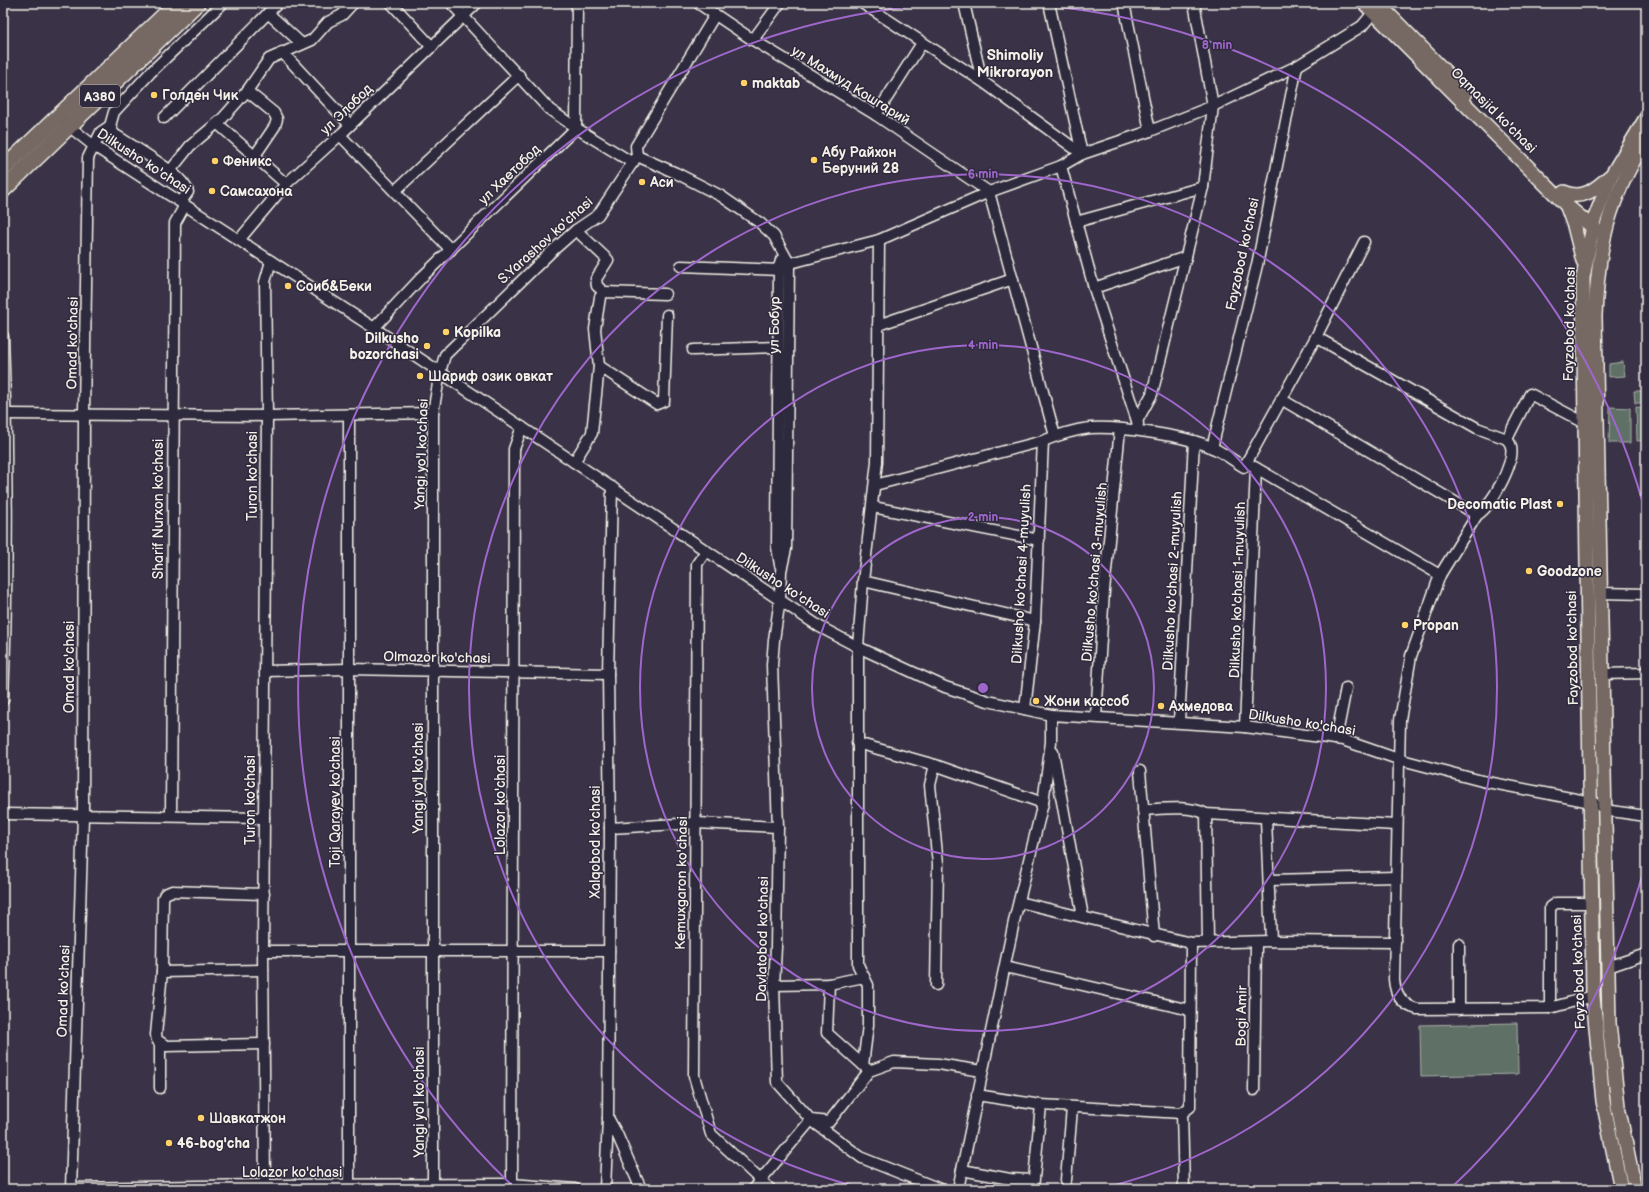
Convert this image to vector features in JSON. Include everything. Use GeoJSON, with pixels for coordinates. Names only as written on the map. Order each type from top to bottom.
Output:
{"type":"FeatureCollection","features":[{"type":"Feature","properties":{"kind":"highway","name":"A380"},"geometry":{"type":"LineString","coordinates":[[4,167],[63,121],[197,3]]}},
{"type":"Feature","properties":{"kind":"highway","name":"A380"},"geometry":{"type":"LineString","coordinates":[[3,190],[63,121],[170,5]]}},
{"type":"Feature","properties":{"kind":"main road","name":"Oqmasjid ko'chasi"},"geometry":{"type":"LineString","coordinates":[[1375,5],[1565,199],[1604,232]]}},
{"type":"Feature","properties":{"kind":"main road","name":"Fayzobod ko'chasi"},"geometry":{"type":"LineString","coordinates":[[1621,1189],[1603,1101],[1593,996],[1584,267],[1593,224],[1610,176],[1646,118]]}},
{"type":"Feature","properties":{"kind":"main road","name":"Fayzobod ko'chasi"},"geometry":{"type":"LineString","coordinates":[[1635,1189],[1623,1134],[1615,1082],[1609,1023],[1595,316],[1596,282],[1604,232],[1618,190],[1646,140]]}},
{"type":"Feature","properties":{"kind":"main road"},"geometry":{"type":"LineString","coordinates":[[1584,267],[1576,231],[1565,199],[1590,192],[1610,176]]}},
{"type":"Feature","properties":{"kind":"street","name":"Omad ko'chasi"},"geometry":{"type":"LineString","coordinates":[[71,1189],[83,816],[84,413],[88,158],[102,132],[110,126],[114,112],[119,106],[150,73],[223,3]]}},
{"type":"Feature","properties":{"kind":"street"},"geometry":{"type":"LineString","coordinates":[[164,118],[278,3]]}},
{"type":"Feature","properties":{"kind":"street"},"geometry":{"type":"LineString","coordinates":[[110,126],[114,134],[170,171],[190,146],[218,124],[246,91],[269,59],[312,40],[328,22],[342,14],[354,3]]}},
{"type":"Feature","properties":{"kind":"street"},"geometry":{"type":"LineString","coordinates":[[391,3],[432,47]]}},
{"type":"Feature","properties":{"kind":"street"},"geometry":{"type":"LineString","coordinates":[[451,3],[549,109],[576,128],[635,159],[676,173],[721,196],[760,223],[774,236],[783,250],[778,347],[777,548],[781,571]]}},
{"type":"Feature","properties":{"kind":"street","name":"ул Элобод"},"geometry":{"type":"LineString","coordinates":[[239,240],[286,184],[340,136],[477,3]]}},
{"type":"Feature","properties":{"kind":"street"},"geometry":{"type":"LineString","coordinates":[[576,128],[577,3]]}},
{"type":"Feature","properties":{"kind":"street","name":"ул Махмуд Кошгарий"},"geometry":{"type":"LineString","coordinates":[[698,3],[715,16],[753,40],[876,115],[989,192]]}},
{"type":"Feature","properties":{"kind":"street"},"geometry":{"type":"LineString","coordinates":[[753,40],[780,3]]}},
{"type":"Feature","properties":{"kind":"street"},"geometry":{"type":"LineString","coordinates":[[862,3],[982,81],[1082,154]]}},
{"type":"Feature","properties":{"kind":"street"},"geometry":{"type":"LineString","coordinates":[[964,3],[982,81]]}},
{"type":"Feature","properties":{"kind":"street"},"geometry":{"type":"LineString","coordinates":[[1049,3],[1082,154]]}},
{"type":"Feature","properties":{"kind":"street"},"geometry":{"type":"LineString","coordinates":[[1124,3],[1150,131]]}},
{"type":"Feature","properties":{"kind":"street"},"geometry":{"type":"LineString","coordinates":[[1137,421],[1152,394],[1202,187],[1213,106],[1194,3]]}},
{"type":"Feature","properties":{"kind":"street"},"geometry":{"type":"LineString","coordinates":[[681,266],[782,266],[879,240],[989,192],[1061,166],[1082,154],[1150,131],[1213,106],[1297,66],[1362,26],[1375,5]]}},
{"type":"Feature","properties":{"kind":"street"},"geometry":{"type":"LineString","coordinates":[[268,13],[302,44]]}},
{"type":"Feature","properties":{"kind":"street","name":"S.Yarashov ko'chasi"},"geometry":{"type":"LineString","coordinates":[[440,372],[445,355],[529,273],[576,230],[598,215],[635,159],[636,146],[715,16]]}},
{"type":"Feature","properties":{"kind":"street"},"geometry":{"type":"LineString","coordinates":[[876,115],[922,43]]}},
{"type":"Feature","properties":{"kind":"street"},"geometry":{"type":"LineString","coordinates":[[282,52],[350,125]]}},
{"type":"Feature","properties":{"kind":"street","name":"Fayzobod ko'chasi"},"geometry":{"type":"LineString","coordinates":[[1212,448],[1256,265],[1297,66]]}},
{"type":"Feature","properties":{"kind":"street"},"geometry":{"type":"LineString","coordinates":[[395,191],[519,75]]}},
{"type":"Feature","properties":{"kind":"street"},"geometry":{"type":"LineString","coordinates":[[246,91],[274,113],[276,119],[274,126],[254,157]]}},
{"type":"Feature","properties":{"kind":"street","name":"Dilkusho ko'chasi"},"geometry":{"type":"LineString","coordinates":[[63,121],[94,146],[374,328],[820,627],[858,647],[945,688],[1051,715],[1245,727],[1336,739],[1398,759],[1482,781],[1591,802],[1610,811],[1646,816]]}},
{"type":"Feature","properties":{"kind":"street"},"geometry":{"type":"LineString","coordinates":[[218,124],[286,184]]}},
{"type":"Feature","properties":{"kind":"street","name":"ул Хаетобод"},"geometry":{"type":"LineString","coordinates":[[374,328],[451,250],[576,128]]}},
{"type":"Feature","properties":{"kind":"street"},"geometry":{"type":"LineString","coordinates":[[340,136],[451,250]]}},
{"type":"Feature","properties":{"kind":"street"},"geometry":{"type":"LineString","coordinates":[[1061,166],[1094,288],[1140,431]]}},
{"type":"Feature","properties":{"kind":"street","name":"Sharif Nurxon ko'chasi"},"geometry":{"type":"LineString","coordinates":[[170,171],[187,188],[188,192],[175,223],[172,414],[171,816]]}},
{"type":"Feature","properties":{"kind":"street"},"geometry":{"type":"LineString","coordinates":[[1076,222],[1202,187]]}},
{"type":"Feature","properties":{"kind":"street"},"geometry":{"type":"LineString","coordinates":[[989,192],[1055,436]]}},
{"type":"Feature","properties":{"kind":"street"},"geometry":{"type":"LineString","coordinates":[[576,230],[608,260],[596,279],[597,286],[604,292],[665,294]]}},
{"type":"Feature","properties":{"kind":"street"},"geometry":{"type":"LineString","coordinates":[[753,1189],[811,1120],[829,1122],[866,1068],[868,985],[858,965],[858,647],[863,581],[877,462],[879,240]]}},
{"type":"Feature","properties":{"kind":"street"},"geometry":{"type":"LineString","coordinates":[[1253,469],[1280,399],[1316,337],[1364,242]]}},
{"type":"Feature","properties":{"kind":"street"},"geometry":{"type":"LineString","coordinates":[[1094,288],[1186,257]]}},
{"type":"Feature","properties":{"kind":"street","name":"Turon ko'chasi"},"geometry":{"type":"LineString","coordinates":[[265,1185],[263,951],[267,416],[265,282],[271,262]]}},
{"type":"Feature","properties":{"kind":"street","name":"ул Бобур"},"geometry":{"type":"LineString","coordinates":[[780,599],[781,571],[786,549],[782,266]]}},
{"type":"Feature","properties":{"kind":"street"},"geometry":{"type":"LineString","coordinates":[[878,324],[1013,279]]}},
{"type":"Feature","properties":{"kind":"street"},"geometry":{"type":"LineString","coordinates":[[574,462],[592,433],[599,366],[595,328],[600,297],[604,292]]}},
{"type":"Feature","properties":{"kind":"street"},"geometry":{"type":"LineString","coordinates":[[599,366],[657,404],[664,401],[667,316]]}},
{"type":"Feature","properties":{"kind":"street"},"geometry":{"type":"LineString","coordinates":[[3,336],[6,414],[7,598],[3,700]]}},
{"type":"Feature","properties":{"kind":"street"},"geometry":{"type":"LineString","coordinates":[[1316,337],[1477,428],[1507,439],[1511,447],[1510,463],[1489,504],[1484,511],[1477,514],[1449,557],[1440,574],[1411,656],[1400,720],[1398,759],[1394,984],[1400,999],[1407,1006],[1417,1009],[1550,1008],[1593,996]]}},
{"type":"Feature","properties":{"kind":"street"},"geometry":{"type":"LineString","coordinates":[[693,350],[778,347]]}},
{"type":"Feature","properties":{"kind":"street","name":"Yangi yo'l ko'chasi"},"geometry":{"type":"LineString","coordinates":[[433,1185],[433,413],[440,372]]}},
{"type":"Feature","properties":{"kind":"street"},"geometry":{"type":"LineString","coordinates":[[1507,439],[1530,394],[1585,423]]}},
{"type":"Feature","properties":{"kind":"street"},"geometry":{"type":"LineString","coordinates":[[1280,399],[1477,514]]}},
{"type":"Feature","properties":{"kind":"street","name":"Turon ko'chasi"},"geometry":{"type":"LineString","coordinates":[[6,414],[84,413],[267,416],[433,413]]}},
{"type":"Feature","properties":{"kind":"street","name":"Toji Qarayev ko'chasi"},"geometry":{"type":"LineString","coordinates":[[349,415],[349,1187]]}},
{"type":"Feature","properties":{"kind":"street","name":"Lolazor ko'chasi"},"geometry":{"type":"LineString","coordinates":[[512,1184],[514,950],[514,448],[522,427]]}},
{"type":"Feature","properties":{"kind":"street"},"geometry":{"type":"LineString","coordinates":[[874,485],[1090,428],[1140,431],[1194,441],[1212,448],[1244,467],[1253,469],[1440,574]]}},
{"type":"Feature","properties":{"kind":"street","name":"Dilkusho ko'chasi 3-muyulish"},"geometry":{"type":"LineString","coordinates":[[1096,717],[1104,591],[1120,429]]}},
{"type":"Feature","properties":{"kind":"street","name":"Dilkusho ko'chasi 4-muyulish"},"geometry":{"type":"LineString","coordinates":[[1025,709],[1035,621],[1043,441]]}},
{"type":"Feature","properties":{"kind":"street","name":"Dilkusho ko'chasi 2-muyulish"},"geometry":{"type":"LineString","coordinates":[[1179,722],[1194,441]]}},
{"type":"Feature","properties":{"kind":"street","name":"Dilkusho ko'chasi 1-muyulish"},"geometry":{"type":"LineString","coordinates":[[1245,727],[1253,469]]}},
{"type":"Feature","properties":{"kind":"street","name":"Xalqobod ko'chasi"},"geometry":{"type":"LineString","coordinates":[[612,488],[608,674],[610,828],[608,1118],[617,1134],[641,1189]]}},
{"type":"Feature","properties":{"kind":"street"},"geometry":{"type":"LineString","coordinates":[[872,507],[1039,540]]}},
{"type":"Feature","properties":{"kind":"street","name":"Kemuxgaron ko'chasi"},"geometry":{"type":"LineString","coordinates":[[706,552],[697,564],[694,1076],[711,1134],[770,1189]]}},
{"type":"Feature","properties":{"kind":"street"},"geometry":{"type":"LineString","coordinates":[[863,581],[1035,621]]}},
{"type":"Feature","properties":{"kind":"street"},"geometry":{"type":"LineString","coordinates":[[1600,593],[1646,594]]}},
{"type":"Feature","properties":{"kind":"street","name":"Davlatobod ko'chasi"},"geometry":{"type":"LineString","coordinates":[[780,599],[772,665],[778,827],[774,985],[777,1082],[811,1120],[862,1158],[940,1189]]}},
{"type":"Feature","properties":{"kind":"street","name":"Olmazor ko'chasi"},"geometry":{"type":"LineString","coordinates":[[265,671],[348,669],[608,674]]}},
{"type":"Feature","properties":{"kind":"street"},"geometry":{"type":"LineString","coordinates":[[1602,674],[1646,673]]}},
{"type":"Feature","properties":{"kind":"street"},"geometry":{"type":"LineString","coordinates":[[1336,739],[1346,688]]}},
{"type":"Feature","properties":{"kind":"street"},"geometry":{"type":"LineString","coordinates":[[958,1189],[1019,902],[1043,803],[1051,742],[1051,715]]}},
{"type":"Feature","properties":{"kind":"street"},"geometry":{"type":"LineString","coordinates":[[1051,742],[1083,917]]}},
{"type":"Feature","properties":{"kind":"street"},"geometry":{"type":"LineString","coordinates":[[858,743],[935,764],[1043,803]]}},
{"type":"Feature","properties":{"kind":"street"},"geometry":{"type":"LineString","coordinates":[[935,764],[930,785],[938,864],[936,985]]}},
{"type":"Feature","properties":{"kind":"street"},"geometry":{"type":"LineString","coordinates":[[1140,771],[1154,936]]}},
{"type":"Feature","properties":{"kind":"street"},"geometry":{"type":"LineString","coordinates":[[1143,810],[1188,809],[1200,811],[1206,814],[1396,825]]}},
{"type":"Feature","properties":{"kind":"street"},"geometry":{"type":"LineString","coordinates":[[3,814],[264,818]]}},
{"type":"Feature","properties":{"kind":"street"},"geometry":{"type":"LineString","coordinates":[[1206,814],[1208,943]]}},
{"type":"Feature","properties":{"kind":"street"},"geometry":{"type":"LineString","coordinates":[[1266,818],[1270,880],[1271,941]]}},
{"type":"Feature","properties":{"kind":"street"},"geometry":{"type":"LineString","coordinates":[[610,828],[696,823],[778,827]]}},
{"type":"Feature","properties":{"kind":"street"},"geometry":{"type":"LineString","coordinates":[[1270,880],[1396,877]]}},
{"type":"Feature","properties":{"kind":"street"},"geometry":{"type":"LineString","coordinates":[[160,1088],[160,1044],[156,1035],[162,972],[163,898],[165,894],[172,891],[264,894]]}},
{"type":"Feature","properties":{"kind":"street"},"geometry":{"type":"LineString","coordinates":[[1019,902],[1154,936],[1191,943],[1271,941],[1395,942]]}},
{"type":"Feature","properties":{"kind":"street"},"geometry":{"type":"LineString","coordinates":[[1550,1008],[1550,907],[1556,903],[1592,903]]}},
{"type":"Feature","properties":{"kind":"street"},"geometry":{"type":"LineString","coordinates":[[1254,1090],[1256,942]]}},
{"type":"Feature","properties":{"kind":"street"},"geometry":{"type":"LineString","coordinates":[[977,1095],[1072,1108],[1182,1113],[1190,1107],[1191,943]]}},
{"type":"Feature","properties":{"kind":"street"},"geometry":{"type":"LineString","coordinates":[[1459,944],[1459,1009]]}},
{"type":"Feature","properties":{"kind":"street"},"geometry":{"type":"LineString","coordinates":[[263,951],[608,951]]}},
{"type":"Feature","properties":{"kind":"street"},"geometry":{"type":"LineString","coordinates":[[1608,967],[1646,954]]}},
{"type":"Feature","properties":{"kind":"street"},"geometry":{"type":"LineString","coordinates":[[1005,967],[1190,1010]]}},
{"type":"Feature","properties":{"kind":"street"},"geometry":{"type":"LineString","coordinates":[[162,972],[263,970]]}},
{"type":"Feature","properties":{"kind":"street"},"geometry":{"type":"LineString","coordinates":[[774,985],[829,984],[864,977]]}},
{"type":"Feature","properties":{"kind":"street"},"geometry":{"type":"LineString","coordinates":[[829,984],[827,1033],[866,1068]]}},
{"type":"Feature","properties":{"kind":"street"},"geometry":{"type":"LineString","coordinates":[[160,1044],[166,1046],[264,1044]]}},
{"type":"Feature","properties":{"kind":"street"},"geometry":{"type":"LineString","coordinates":[[866,1068],[894,1062],[938,1064],[982,1071]]}},
{"type":"Feature","properties":{"kind":"street"},"geometry":{"type":"LineString","coordinates":[[962,1170],[1033,1185],[1042,1105]]}},
{"type":"Feature","properties":{"kind":"street"},"geometry":{"type":"LineString","coordinates":[[1066,1180],[1072,1108]]}},
{"type":"Feature","properties":{"kind":"street"},"geometry":{"type":"LineString","coordinates":[[1182,1113],[1184,1189]]}},
{"type":"Feature","properties":{"kind":"street"},"geometry":{"type":"LineString","coordinates":[[605,1189],[608,1118]]}},
{"type":"Feature","properties":{"kind":"street","name":"Lolazor ko'chasi"},"geometry":{"type":"LineString","coordinates":[[71,1189],[265,1185],[349,1187],[512,1184],[575,1189]]}},
{"type":"Feature","properties":{"kind":"green space"},"geometry":{"type":"Polygon","coordinates":[[[1623,362],[1625,376],[1609,377],[1609,364],[1623,362]]]}},
{"type":"Feature","properties":{"kind":"green space"},"geometry":{"type":"Polygon","coordinates":[[[1634,391],[1646,391],[1646,403],[1635,403],[1634,391]]]}},
{"type":"Feature","properties":{"kind":"green space"},"geometry":{"type":"Polygon","coordinates":[[[1610,407],[1630,408],[1630,443],[1609,443],[1610,407]]]}},
{"type":"Feature","properties":{"kind":"green space"},"geometry":{"type":"Polygon","coordinates":[[[1636,407],[1646,408],[1646,440],[1637,441],[1636,407]]]}},
{"type":"Feature","properties":{"kind":"green space"},"geometry":{"type":"Polygon","coordinates":[[[1517,1023],[1518,1074],[1421,1076],[1420,1025],[1517,1023]]]}},
{"type":"Feature","properties":{"kind":"place","name":"maktab"},"geometry":{"type":"Point","coordinates":[744,83]}},
{"type":"Feature","properties":{"kind":"place","name":"Голден Чик"},"geometry":{"type":"Point","coordinates":[154,95]}},
{"type":"Feature","properties":{"kind":"place","name":"Абу Райхон Беруний 28"},"geometry":{"type":"Point","coordinates":[814,160]}},
{"type":"Feature","properties":{"kind":"place","name":"Феникс"},"geometry":{"type":"Point","coordinates":[215,161]}},
{"type":"Feature","properties":{"kind":"place","name":"Аси"},"geometry":{"type":"Point","coordinates":[642,182]}},
{"type":"Feature","properties":{"kind":"place","name":"Самсахона"},"geometry":{"type":"Point","coordinates":[212,191]}},
{"type":"Feature","properties":{"kind":"place","name":"Соиб&Беки"},"geometry":{"type":"Point","coordinates":[288,286]}},
{"type":"Feature","properties":{"kind":"place","name":"Kopilka"},"geometry":{"type":"Point","coordinates":[446,332]}},
{"type":"Feature","properties":{"kind":"place","name":"Dilkusho bozorchasi"},"geometry":{"type":"Point","coordinates":[427,346]}},
{"type":"Feature","properties":{"kind":"place","name":"Шариф озик овкат"},"geometry":{"type":"Point","coordinates":[420,376]}},
{"type":"Feature","properties":{"kind":"place","name":"Decomatic Plast"},"geometry":{"type":"Point","coordinates":[1560,504]}},
{"type":"Feature","properties":{"kind":"place","name":"Goodzone"},"geometry":{"type":"Point","coordinates":[1529,571]}},
{"type":"Feature","properties":{"kind":"place","name":"Propan"},"geometry":{"type":"Point","coordinates":[1405,625]}},
{"type":"Feature","properties":{"kind":"place","name":"Жони кассоб"},"geometry":{"type":"Point","coordinates":[1036,701]}},
{"type":"Feature","properties":{"kind":"place","name":"Ахмедова"},"geometry":{"type":"Point","coordinates":[1161,706]}},
{"type":"Feature","properties":{"kind":"place","name":"Шавкатжон"},"geometry":{"type":"Point","coordinates":[201,1118]}},
{"type":"Feature","properties":{"kind":"place","name":"46-bog'cha"},"geometry":{"type":"Point","coordinates":[169,1143]}},
{"type":"Feature","properties":{"kind":"district","name":"Shimoliy Mikrorayon"},"geometry":{"type":"Point","coordinates":[1015,64]}}]}
